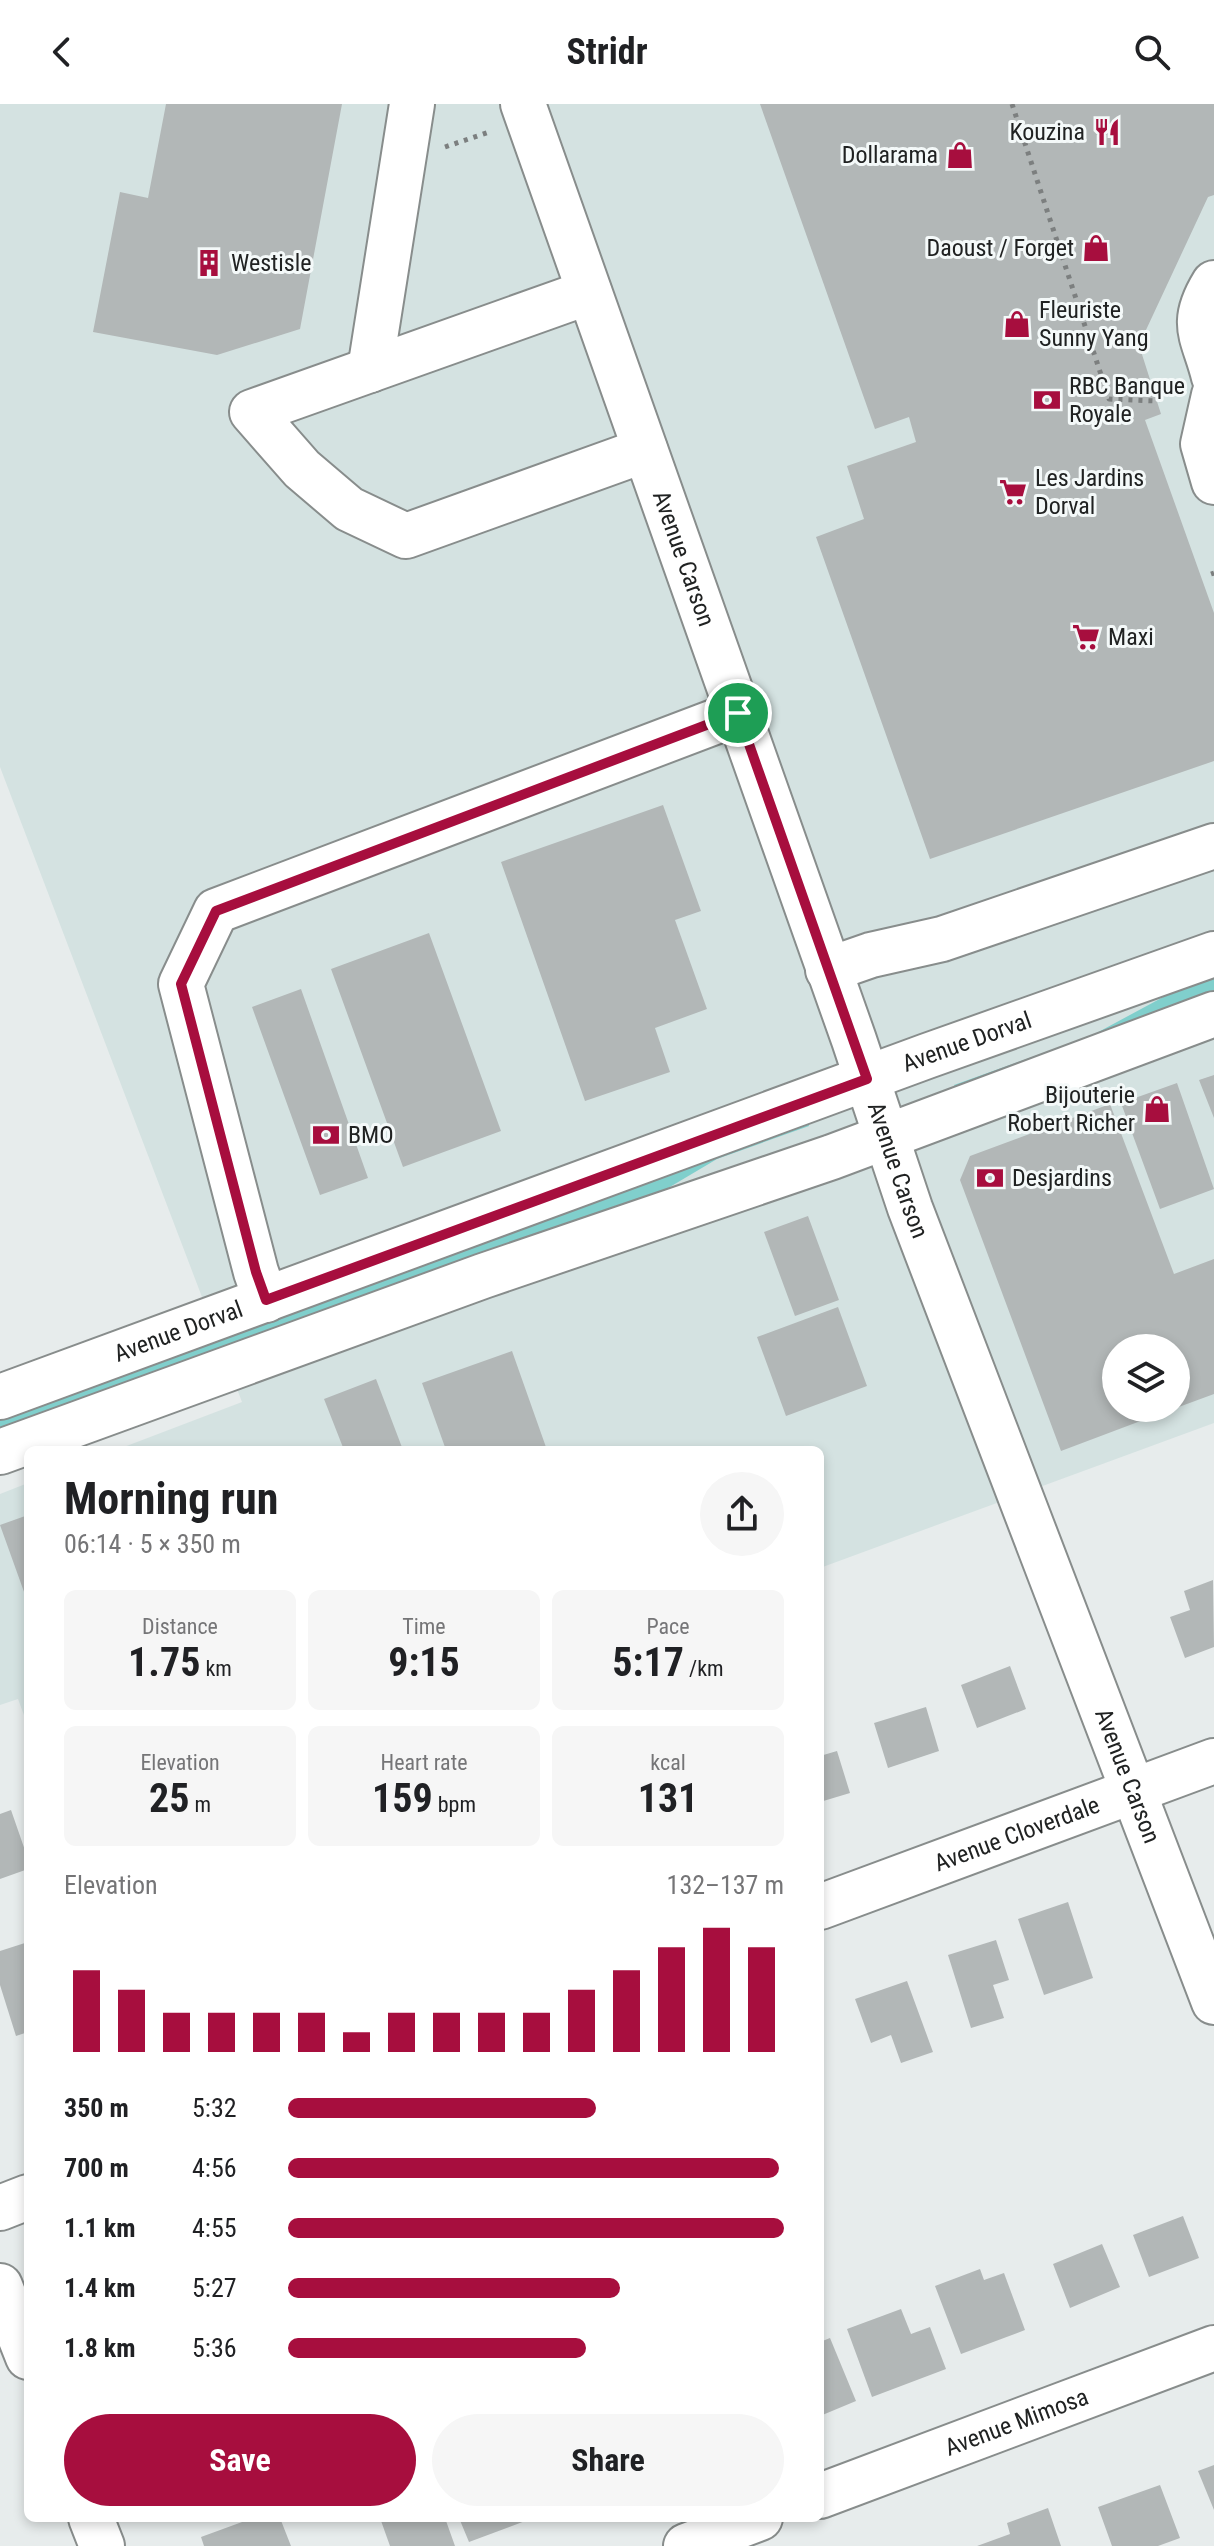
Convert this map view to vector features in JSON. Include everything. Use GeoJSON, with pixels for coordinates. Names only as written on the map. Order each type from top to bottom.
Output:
{"type":"FeatureCollection","features":[{"type":"Feature","properties":{"kind":"street"},"geometry":{"type":"LineString","coordinates":[[370,370],[412,104]]}},
{"type":"Feature","properties":{"kind":"street","name":"Avenue Carson"},"geometry":{"type":"LineString","coordinates":[[512,116],[589,292],[914,1217],[1214,2002]]}},
{"type":"Feature","properties":{"kind":"street"},"geometry":{"type":"LineString","coordinates":[[1214,283],[1204,301],[1199,325],[1203,444],[1214,482]]}},
{"type":"Feature","properties":{"kind":"street"},"geometry":{"type":"LineString","coordinates":[[589,292],[252,412],[302,469],[349,509],[406,536],[645,450]]}},
{"type":"Feature","properties":{"kind":"street"},"geometry":{"type":"LineString","coordinates":[[266,1300],[181,984],[216,911],[738,713]]}},
{"type":"Feature","properties":{"kind":"street"},"geometry":{"type":"LineString","coordinates":[[828,970],[871,955],[942,939],[1214,846]]}},
{"type":"Feature","properties":{"kind":"street","name":"Avenue Dorval"},"geometry":{"type":"LineString","coordinates":[[0,1397],[1214,954]]}},
{"type":"Feature","properties":{"kind":"street"},"geometry":{"type":"LineString","coordinates":[[0,1452],[468,1281],[887,1137],[1214,1014]]}},
{"type":"Feature","properties":{"kind":"street","name":"Avenue Cloverdale"},"geometry":{"type":"LineString","coordinates":[[824,1906],[1214,1761]]}},
{"type":"Feature","properties":{"kind":"street"},"geometry":{"type":"LineString","coordinates":[[0,2208],[24,2199]]}},
{"type":"Feature","properties":{"kind":"street"},"geometry":{"type":"LineString","coordinates":[[0,2286],[24,2347]]}},
{"type":"Feature","properties":{"kind":"street","name":"Avenue Mimosa"},"geometry":{"type":"LineString","coordinates":[[824,2494],[1214,2348]]}},
{"type":"Feature","properties":{"kind":"street"},"geometry":{"type":"LineString","coordinates":[[93,2522],[102,2546]]}},
{"type":"Feature","properties":{"kind":"street"},"geometry":{"type":"LineString","coordinates":[[686,2546],[749,2522]]}},
{"type":"Feature","properties":{"kind":"path"},"geometry":{"type":"LineString","coordinates":[[1012,104],[1109,399],[1157,401],[1202,386]]}},
{"type":"Feature","properties":{"kind":"path"},"geometry":{"type":"LineString","coordinates":[[451,144],[512,116]]}},
{"type":"Feature","properties":{"kind":"shaded area"},"geometry":{"type":"Polygon","coordinates":[[[0,104],[1214,104],[1214,1423],[824,1567],[824,1446],[126,1446],[242,1402],[0,767],[0,104]]]}},
{"type":"Feature","properties":{"kind":"shaded area"},"geometry":{"type":"Polygon","coordinates":[[[1214,977],[1214,992],[956,1089],[954,1085],[1091,1036],[1167,995],[1214,977]]]}},
{"type":"Feature","properties":{"kind":"shaded area"},"geometry":{"type":"Polygon","coordinates":[[[808,1121],[809,1126],[717,1159],[658,1194],[435,1270],[0,1428],[0,1420],[808,1121]]]}},
{"type":"Feature","properties":{"kind":"shaded area"},"geometry":{"type":"Polygon","coordinates":[[[24,1485],[24,1715],[18,1699],[0,1705],[0,1494],[24,1485]]]}},
{"type":"Feature","properties":{"kind":"building","name":"Westisle"},"geometry":{"type":"Polygon","coordinates":[[[166,104],[342,104],[300,329],[217,355],[93,332],[120,192],[148,198],[166,104]]]}},
{"type":"Feature","properties":{"kind":"building","name":"Les Jardins Dorval"},"geometry":{"type":"Polygon","coordinates":[[[760,104],[1214,104],[1214,195],[1208,197],[1139,345],[1161,414],[1145,420],[1214,613],[1214,761],[930,859],[816,537],[864,519],[847,466],[916,442],[909,417],[875,429],[760,104]]]}},
{"type":"Feature","properties":{"kind":"building"},"geometry":{"type":"Polygon","coordinates":[[[663,805],[701,911],[675,920],[707,1009],[655,1028],[670,1072],[585,1101],[501,862],[663,805]]]}},
{"type":"Feature","properties":{"kind":"building"},"geometry":{"type":"Polygon","coordinates":[[[429,933],[501,1131],[403,1167],[331,969],[429,933]]]}},
{"type":"Feature","properties":{"kind":"building"},"geometry":{"type":"Polygon","coordinates":[[[301,989],[368,1178],[320,1195],[252,1007],[301,989]]]}},
{"type":"Feature","properties":{"kind":"building"},"geometry":{"type":"Polygon","coordinates":[[[1214,1075],[1214,1118],[1199,1080],[1214,1075]]]}},
{"type":"Feature","properties":{"kind":"building"},"geometry":{"type":"Polygon","coordinates":[[[1177,1083],[1214,1189],[1160,1209],[1121,1103],[1177,1083]]]}},
{"type":"Feature","properties":{"kind":"building"},"geometry":{"type":"Polygon","coordinates":[[[1110,1104],[1174,1274],[1214,1259],[1214,1394],[1190,1403],[1190,1334],[1102,1334],[1102,1422],[1138,1422],[1061,1451],[960,1180],[970,1156],[1110,1104]]]}},
{"type":"Feature","properties":{"kind":"building"},"geometry":{"type":"Polygon","coordinates":[[[808,1216],[839,1300],[795,1316],[764,1232],[808,1216]]]}},
{"type":"Feature","properties":{"kind":"building"},"geometry":{"type":"Polygon","coordinates":[[[838,1307],[867,1386],[786,1416],[757,1337],[838,1307]]]}},
{"type":"Feature","properties":{"kind":"building"},"geometry":{"type":"Polygon","coordinates":[[[512,1351],[546,1446],[445,1446],[422,1383],[512,1351]]]}},
{"type":"Feature","properties":{"kind":"building"},"geometry":{"type":"Polygon","coordinates":[[[376,1379],[401,1446],[342,1446],[324,1399],[376,1379]]]}},
{"type":"Feature","properties":{"kind":"building"},"geometry":{"type":"Polygon","coordinates":[[[24,1516],[24,1592],[0,1525],[24,1516]]]}},
{"type":"Feature","properties":{"kind":"building"},"geometry":{"type":"Polygon","coordinates":[[[1213,1580],[1214,1647],[1185,1658],[1170,1617],[1190,1610],[1184,1591],[1213,1580]]]}},
{"type":"Feature","properties":{"kind":"building"},"geometry":{"type":"Polygon","coordinates":[[[1010,1666],[1026,1709],[977,1728],[961,1685],[1010,1666]]]}},
{"type":"Feature","properties":{"kind":"building"},"geometry":{"type":"Polygon","coordinates":[[[926,1707],[939,1751],[888,1768],[874,1723],[926,1707]]]}},
{"type":"Feature","properties":{"kind":"building"},"geometry":{"type":"Polygon","coordinates":[[[837,1751],[850,1793],[824,1801],[824,1755],[837,1751]]]}},
{"type":"Feature","properties":{"kind":"building"},"geometry":{"type":"Polygon","coordinates":[[[11,1810],[24,1847],[24,1870],[0,1879],[0,1814],[11,1810]]]}},
{"type":"Feature","properties":{"kind":"building"},"geometry":{"type":"Polygon","coordinates":[[[1068,1902],[1093,1978],[1044,1995],[1018,1919],[1068,1902]]]}},
{"type":"Feature","properties":{"kind":"building"},"geometry":{"type":"Polygon","coordinates":[[[996,1940],[1009,1980],[993,1985],[1004,2018],[971,2028],[948,1955],[996,1940]]]}},
{"type":"Feature","properties":{"kind":"building"},"geometry":{"type":"Polygon","coordinates":[[[24,1943],[24,2033],[16,2036],[0,1985],[0,1951],[24,1943]]]}},
{"type":"Feature","properties":{"kind":"building"},"geometry":{"type":"Polygon","coordinates":[[[907,1981],[933,2052],[901,2063],[891,2035],[871,2043],[855,1999],[907,1981]]]}},
{"type":"Feature","properties":{"kind":"building"},"geometry":{"type":"Polygon","coordinates":[[[1183,2216],[1199,2258],[1149,2277],[1133,2235],[1183,2216]]]}},
{"type":"Feature","properties":{"kind":"building"},"geometry":{"type":"Polygon","coordinates":[[[1102,2244],[1120,2287],[1070,2308],[1053,2264],[1102,2244]]]}},
{"type":"Feature","properties":{"kind":"building"},"geometry":{"type":"Polygon","coordinates":[[[980,2269],[984,2280],[1004,2273],[1025,2330],[961,2354],[935,2286],[980,2269]]]}},
{"type":"Feature","properties":{"kind":"building"},"geometry":{"type":"Polygon","coordinates":[[[901,2309],[911,2334],[930,2327],[946,2369],[872,2397],[847,2329],[901,2309]]]}},
{"type":"Feature","properties":{"kind":"building"},"geometry":{"type":"Polygon","coordinates":[[[830,2338],[856,2401],[824,2414],[824,2340],[830,2338]]]}},
{"type":"Feature","properties":{"kind":"building"},"geometry":{"type":"Polygon","coordinates":[[[1214,2465],[1214,2510],[1198,2471],[1214,2465]]]}},
{"type":"Feature","properties":{"kind":"building"},"geometry":{"type":"Polygon","coordinates":[[[1160,2485],[1180,2538],[1158,2546],[1112,2546],[1098,2507],[1160,2485]]]}},
{"type":"Feature","properties":{"kind":"building"},"geometry":{"type":"Polygon","coordinates":[[[1048,2508],[1061,2546],[977,2546],[1010,2534],[1007,2523],[1048,2508]]]}},
{"type":"Feature","properties":{"kind":"building"},"geometry":{"type":"Polygon","coordinates":[[[242,2522],[282,2522],[291,2546],[204,2546],[201,2537],[242,2522]]]}},
{"type":"Feature","properties":{"kind":"building"},"geometry":{"type":"Polygon","coordinates":[[[381,2522],[446,2522],[455,2546],[390,2546],[381,2522]]]}},
{"type":"Feature","properties":{"kind":"building"},"geometry":{"type":"Polygon","coordinates":[[[461,2522],[522,2522],[469,2542],[461,2522]]]}},
{"type":"Feature","properties":{"kind":"place","name":"Kouzina"},"geometry":{"type":"Point","coordinates":[1107,132]}},
{"type":"Feature","properties":{"kind":"place","name":"Dollarama"},"geometry":{"type":"Point","coordinates":[960,155]}},
{"type":"Feature","properties":{"kind":"place","name":"Daoust / Forget"},"geometry":{"type":"Point","coordinates":[1096,248]}},
{"type":"Feature","properties":{"kind":"place","name":"Westisle"},"geometry":{"type":"Point","coordinates":[209,263]}},
{"type":"Feature","properties":{"kind":"place","name":"Fleuriste Sunny Yang"},"geometry":{"type":"Point","coordinates":[1017,324]}},
{"type":"Feature","properties":{"kind":"place","name":"RBC Banque Royale"},"geometry":{"type":"Point","coordinates":[1047,400]}},
{"type":"Feature","properties":{"kind":"place","name":"Les Jardins Dorval"},"geometry":{"type":"Point","coordinates":[1013,492]}},
{"type":"Feature","properties":{"kind":"place","name":"Maxi"},"geometry":{"type":"Point","coordinates":[1086,637]}},
{"type":"Feature","properties":{"kind":"place","name":"Bijouterie Robert Richer"},"geometry":{"type":"Point","coordinates":[1157,1109]}},
{"type":"Feature","properties":{"kind":"place","name":"BMO"},"geometry":{"type":"Point","coordinates":[326,1135]}},
{"type":"Feature","properties":{"kind":"place","name":"Desjardins"},"geometry":{"type":"Point","coordinates":[990,1178]}},
{"type":"Feature","properties":{"kind":"route"},"geometry":{"type":"LineString","coordinates":[[738,713],[867,1079],[266,1300],[181,984],[216,911],[738,713]]}}]}
